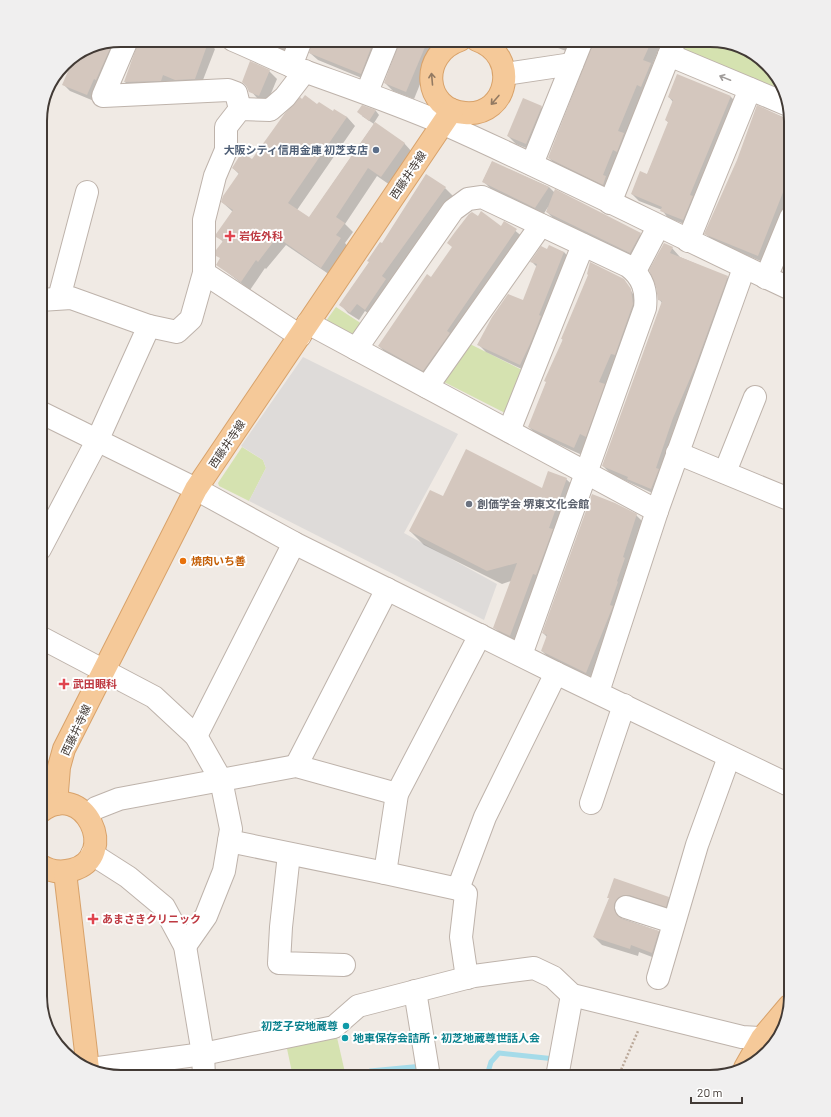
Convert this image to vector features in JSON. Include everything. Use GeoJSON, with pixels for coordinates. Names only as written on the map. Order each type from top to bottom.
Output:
{"type":"FeatureCollection","features":[{"type":"Feature","properties":{"kind":"main road"},"geometry":{"type":"LineString","coordinates":[[446,47],[435,59],[431,71],[431,83],[435,94],[442,103],[447,117],[477,112],[489,107],[498,98],[504,87],[505,74],[502,62],[496,51],[491,47]]}},
{"type":"Feature","properties":{"kind":"main road","name":"西藤井寺線"},"geometry":{"type":"LineString","coordinates":[[87,816],[76,807],[66,804],[48,808],[64,749],[196,489],[447,117]]}},
{"type":"Feature","properties":{"kind":"main road"},"geometry":{"type":"LineString","coordinates":[[47,868],[55,872],[65,872],[76,869],[85,863],[92,854],[95,843],[95,831],[87,816]]}},
{"type":"Feature","properties":{"kind":"main road"},"geometry":{"type":"LineString","coordinates":[[65,872],[89,1063]]}},
{"type":"Feature","properties":{"kind":"main road"},"geometry":{"type":"LineString","coordinates":[[770,1039],[778,1024]]}},
{"type":"Feature","properties":{"kind":"street"},"geometry":{"type":"LineString","coordinates":[[124,47],[104,96],[228,90],[236,93],[240,109]]}},
{"type":"Feature","properties":{"kind":"street"},"geometry":{"type":"LineString","coordinates":[[249,47],[298,68],[367,92],[447,117],[532,164],[658,227],[784,286]]}},
{"type":"Feature","properties":{"kind":"street"},"geometry":{"type":"LineString","coordinates":[[240,109],[270,110],[285,97],[298,68],[300,47]]}},
{"type":"Feature","properties":{"kind":"street"},"geometry":{"type":"LineString","coordinates":[[367,92],[385,47]]}},
{"type":"Feature","properties":{"kind":"street"},"geometry":{"type":"LineString","coordinates":[[532,164],[579,47]]}},
{"type":"Feature","properties":{"kind":"street"},"geometry":{"type":"LineString","coordinates":[[610,203],[672,48],[750,89],[781,102]]}},
{"type":"Feature","properties":{"kind":"street"},"geometry":{"type":"LineString","coordinates":[[505,74],[572,64]]}},
{"type":"Feature","properties":{"kind":"street"},"geometry":{"type":"LineString","coordinates":[[688,241],[750,89]]}},
{"type":"Feature","properties":{"kind":"street"},"geometry":{"type":"LineString","coordinates":[[87,192],[50,299],[71,298],[149,326],[177,332],[191,319],[204,273],[204,220],[215,176],[226,150],[226,127],[240,109]]}},
{"type":"Feature","properties":{"kind":"street"},"geometry":{"type":"LineString","coordinates":[[356,349],[453,210],[468,199],[482,196],[635,271],[646,289],[645,308],[521,655]]}},
{"type":"Feature","properties":{"kind":"street"},"geometry":{"type":"LineString","coordinates":[[427,387],[541,225]]}},
{"type":"Feature","properties":{"kind":"street"},"geometry":{"type":"LineString","coordinates":[[635,271],[658,227]]}},
{"type":"Feature","properties":{"kind":"street"},"geometry":{"type":"LineString","coordinates":[[766,278],[784,234]]}},
{"type":"Feature","properties":{"kind":"street"},"geometry":{"type":"LineString","coordinates":[[509,431],[583,245]]}},
{"type":"Feature","properties":{"kind":"street"},"geometry":{"type":"LineString","coordinates":[[598,692],[657,511],[744,268]]}},
{"type":"Feature","properties":{"kind":"street"},"geometry":{"type":"LineString","coordinates":[[204,273],[304,330],[356,349],[657,511]]}},
{"type":"Feature","properties":{"kind":"street"},"geometry":{"type":"LineString","coordinates":[[47,536],[97,441],[149,326]]}},
{"type":"Feature","properties":{"kind":"street"},"geometry":{"type":"LineString","coordinates":[[725,472],[755,397]]}},
{"type":"Feature","properties":{"kind":"street"},"geometry":{"type":"LineString","coordinates":[[47,416],[196,489],[294,543],[556,673],[624,704],[784,783]]}},
{"type":"Feature","properties":{"kind":"street"},"geometry":{"type":"LineString","coordinates":[[677,453],[784,497]]}},
{"type":"Feature","properties":{"kind":"street"},"geometry":{"type":"LineString","coordinates":[[196,736],[294,543]]}},
{"type":"Feature","properties":{"kind":"street"},"geometry":{"type":"LineString","coordinates":[[296,766],[387,589]]}},
{"type":"Feature","properties":{"kind":"street"},"geometry":{"type":"LineString","coordinates":[[385,873],[396,794],[480,635]]}},
{"type":"Feature","properties":{"kind":"street"},"geometry":{"type":"LineString","coordinates":[[47,642],[154,697],[196,736],[221,780],[231,829],[224,871],[208,910],[185,946]]}},
{"type":"Feature","properties":{"kind":"street"},"geometry":{"type":"LineString","coordinates":[[458,889],[485,816],[556,673]]}},
{"type":"Feature","properties":{"kind":"street"},"geometry":{"type":"LineString","coordinates":[[591,803],[624,704]]}},
{"type":"Feature","properties":{"kind":"street"},"geometry":{"type":"LineString","coordinates":[[658,978],[673,922],[697,845],[729,757]]}},
{"type":"Feature","properties":{"kind":"street"},"geometry":{"type":"LineString","coordinates":[[87,816],[96,808],[119,799],[296,766],[396,794]]}},
{"type":"Feature","properties":{"kind":"street"},"geometry":{"type":"LineString","coordinates":[[229,841],[458,889],[466,894],[460,937],[467,978]]}},
{"type":"Feature","properties":{"kind":"street"},"geometry":{"type":"LineString","coordinates":[[92,854],[128,877],[164,907],[185,946],[203,1054],[204,1070]]}},
{"type":"Feature","properties":{"kind":"street"},"geometry":{"type":"LineString","coordinates":[[289,854],[281,926],[279,963],[344,965]]}},
{"type":"Feature","properties":{"kind":"street"},"geometry":{"type":"LineString","coordinates":[[626,907],[673,922]]}},
{"type":"Feature","properties":{"kind":"street"},"geometry":{"type":"LineString","coordinates":[[103,1067],[203,1054],[334,1027],[358,1006],[467,978],[534,968],[553,977],[572,995],[742,1037],[770,1039]]}},
{"type":"Feature","properties":{"kind":"street"},"geometry":{"type":"LineString","coordinates":[[415,991],[428,1070]]}},
{"type":"Feature","properties":{"kind":"street"},"geometry":{"type":"LineString","coordinates":[[559,1069],[572,995]]}},
{"type":"Feature","properties":{"kind":"green space"},"geometry":{"type":"Polygon","coordinates":[[[682,47],[715,47],[734,51],[751,59],[759,65],[772,80],[777,90],[685,53],[682,47]]]}},
{"type":"Feature","properties":{"kind":"green space"},"geometry":{"type":"Polygon","coordinates":[[[336,307],[362,324],[355,335],[326,321],[336,307]]]}},
{"type":"Feature","properties":{"kind":"green space"},"geometry":{"type":"Polygon","coordinates":[[[470,344],[524,371],[507,414],[444,382],[470,344]]]}},
{"type":"Feature","properties":{"kind":"green space"},"geometry":{"type":"Polygon","coordinates":[[[242,447],[263,460],[266,468],[249,501],[219,486],[218,483],[242,447]]]}},
{"type":"Feature","properties":{"kind":"green space"},"geometry":{"type":"Polygon","coordinates":[[[336,1033],[344,1070],[292,1070],[286,1044],[336,1033]]]}},
{"type":"Feature","properties":{"kind":"shaded area"},"geometry":{"type":"Polygon","coordinates":[[[303,357],[458,434],[404,533],[497,584],[484,620],[249,501],[266,468],[263,460],[241,446],[303,357]]]}},
{"type":"Feature","properties":{"kind":"building"},"geometry":{"type":"Polygon","coordinates":[[[136,47],[206,47],[195,79],[175,80],[163,75],[161,81],[124,82],[136,47]]]}},
{"type":"Feature","properties":{"kind":"building"},"geometry":{"type":"Polygon","coordinates":[[[311,47],[371,47],[361,74],[309,53],[311,47]]]}},
{"type":"Feature","properties":{"kind":"building"},"geometry":{"type":"Polygon","coordinates":[[[397,47],[425,47],[406,92],[384,83],[397,47]]]}},
{"type":"Feature","properties":{"kind":"building"},"geometry":{"type":"Polygon","coordinates":[[[591,47],[649,47],[643,60],[651,63],[641,87],[637,85],[618,131],[624,133],[617,152],[613,150],[603,175],[606,176],[603,185],[548,158],[591,47]]]}},
{"type":"Feature","properties":{"kind":"building"},"geometry":{"type":"Polygon","coordinates":[[[111,48],[96,80],[94,79],[87,95],[62,85],[72,65],[92,53],[111,48]]]}},
{"type":"Feature","properties":{"kind":"building"},"geometry":{"type":"Polygon","coordinates":[[[250,61],[270,70],[259,96],[249,92],[246,85],[242,82],[250,61]]]}},
{"type":"Feature","properties":{"kind":"building"},"geometry":{"type":"Polygon","coordinates":[[[677,74],[731,96],[690,195],[693,196],[683,220],[660,211],[662,207],[631,194],[640,171],[647,174],[668,122],[665,120],[673,100],[668,97],[677,74]]]}},
{"type":"Feature","properties":{"kind":"building"},"geometry":{"type":"Polygon","coordinates":[[[305,95],[317,104],[319,102],[333,111],[334,109],[347,117],[288,203],[309,217],[375,122],[405,143],[381,177],[368,168],[336,217],[345,223],[336,235],[341,238],[321,268],[277,237],[258,262],[256,260],[241,282],[216,265],[220,258],[216,256],[216,250],[223,241],[216,237],[216,234],[233,210],[221,202],[223,196],[239,173],[232,168],[242,152],[252,159],[285,113],[300,97],[302,99],[305,95]]]}},
{"type":"Feature","properties":{"kind":"building"},"geometry":{"type":"Polygon","coordinates":[[[523,98],[542,106],[526,144],[507,136],[523,98]]]}},
{"type":"Feature","properties":{"kind":"building"},"geometry":{"type":"Polygon","coordinates":[[[362,105],[376,110],[369,121],[357,112],[362,105]]]}},
{"type":"Feature","properties":{"kind":"building"},"geometry":{"type":"Polygon","coordinates":[[[757,105],[784,118],[784,190],[758,256],[704,234],[737,160],[757,105]]]}},
{"type":"Feature","properties":{"kind":"building"},"geometry":{"type":"Polygon","coordinates":[[[492,161],[549,187],[535,208],[482,182],[492,161]]]}},
{"type":"Feature","properties":{"kind":"building"},"geometry":{"type":"Polygon","coordinates":[[[426,174],[446,187],[382,276],[386,279],[365,310],[357,304],[350,313],[339,305],[369,262],[367,261],[380,242],[382,243],[426,174]]]}},
{"type":"Feature","properties":{"kind":"building"},"geometry":{"type":"Polygon","coordinates":[[[555,189],[641,233],[630,253],[546,212],[555,189]]]}},
{"type":"Feature","properties":{"kind":"building"},"geometry":{"type":"Polygon","coordinates":[[[481,211],[501,226],[504,221],[517,229],[447,331],[450,333],[423,371],[378,346],[427,274],[431,277],[452,247],[447,243],[455,232],[469,214],[472,212],[478,216],[481,211]]]}},
{"type":"Feature","properties":{"kind":"building"},"geometry":{"type":"Polygon","coordinates":[[[664,243],[673,247],[670,253],[728,276],[695,367],[673,418],[656,468],[659,469],[651,489],[602,466],[662,301],[658,300],[656,287],[649,270],[664,243]]]}},
{"type":"Feature","properties":{"kind":"building"},"geometry":{"type":"Polygon","coordinates":[[[549,245],[564,252],[539,315],[541,316],[520,365],[477,345],[492,317],[508,294],[523,300],[537,264],[530,262],[541,246],[547,249],[549,245]]]}},
{"type":"Feature","properties":{"kind":"building"},"geometry":{"type":"Polygon","coordinates":[[[590,262],[624,279],[631,289],[633,304],[615,355],[611,354],[599,382],[605,384],[586,437],[580,434],[574,448],[528,427],[546,382],[544,381],[563,339],[561,339],[588,275],[590,262]]]}},
{"type":"Feature","properties":{"kind":"building","name":"創価学会 堺東文化会館"},"geometry":{"type":"Polygon","coordinates":[[[466,449],[542,488],[548,471],[567,478],[549,528],[553,529],[536,575],[533,574],[510,636],[493,628],[517,563],[487,571],[409,531],[430,490],[443,496],[466,449]]]}},
{"type":"Feature","properties":{"kind":"building"},"geometry":{"type":"Polygon","coordinates":[[[592,494],[637,514],[610,605],[613,606],[586,673],[541,651],[547,635],[542,633],[592,494]]]}},
{"type":"Feature","properties":{"kind":"building"},"geometry":{"type":"Polygon","coordinates":[[[614,878],[669,897],[666,907],[629,895],[624,895],[618,898],[614,904],[614,909],[617,915],[622,919],[659,931],[652,953],[631,945],[630,949],[593,937],[609,898],[607,898],[614,878]]]}},
{"type":"Feature","properties":{"kind":"waterway"},"geometry":{"type":"LineString","coordinates":[[489,1070],[491,1062],[499,1053],[555,1059]]}},
{"type":"Feature","properties":{"kind":"waterway"},"geometry":{"type":"LineString","coordinates":[[381,1070],[423,1066]]}},
{"type":"Feature","properties":{"kind":"place","name":"大阪シティ信用金庫 初芝支店"},"geometry":{"type":"Point","coordinates":[376,150]}},
{"type":"Feature","properties":{"kind":"place","name":"岩佐外科"},"geometry":{"type":"Point","coordinates":[230,236]}},
{"type":"Feature","properties":{"kind":"place","name":"創価学会 堺東文化会館"},"geometry":{"type":"Point","coordinates":[469,504]}},
{"type":"Feature","properties":{"kind":"place","name":"焼肉いち善"},"geometry":{"type":"Point","coordinates":[183,561]}},
{"type":"Feature","properties":{"kind":"place","name":"武田眼科"},"geometry":{"type":"Point","coordinates":[64,684]}},
{"type":"Feature","properties":{"kind":"place","name":"あまさきクリニック"},"geometry":{"type":"Point","coordinates":[93,919]}},
{"type":"Feature","properties":{"kind":"place","name":"初芝子安地蔵尊"},"geometry":{"type":"Point","coordinates":[346,1026]}},
{"type":"Feature","properties":{"kind":"place","name":"地車保存会詰所・初芝地蔵尊世話人会"},"geometry":{"type":"Point","coordinates":[345,1038]}}]}
